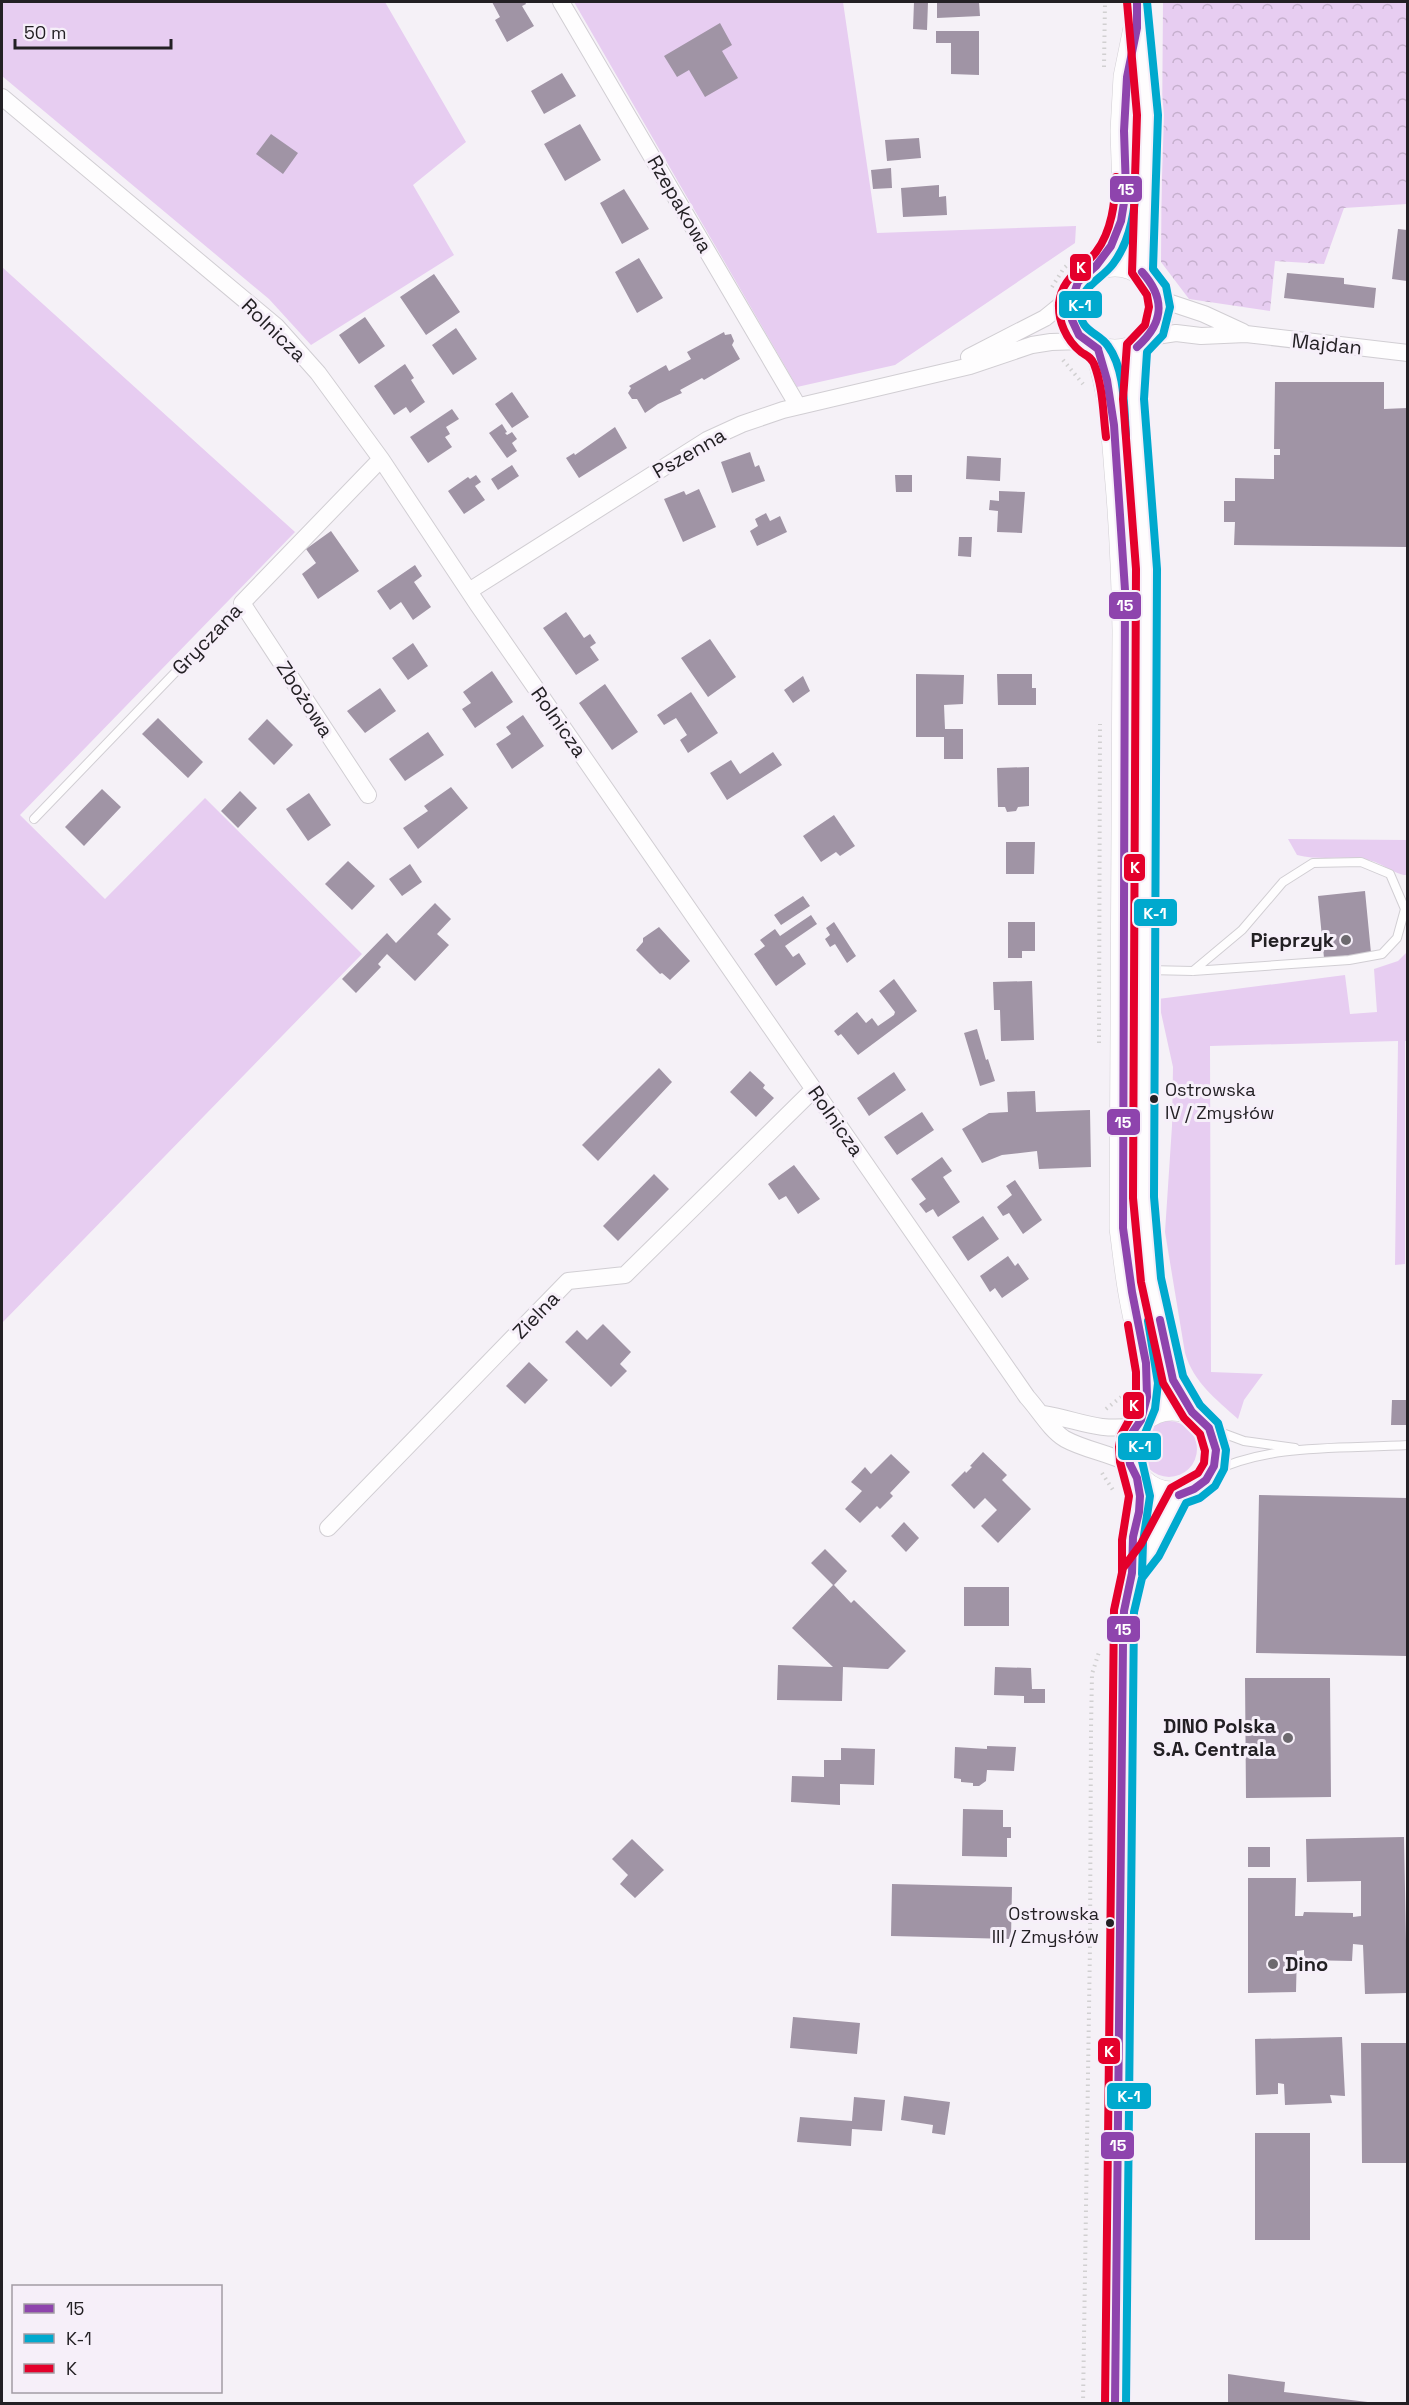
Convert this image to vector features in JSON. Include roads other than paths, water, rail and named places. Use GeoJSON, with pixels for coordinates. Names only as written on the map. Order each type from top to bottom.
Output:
{"type":"FeatureCollection","features":[{"type":"Feature","properties":{"kind":"main road"},"geometry":{"type":"LineString","coordinates":[[1115,2403],[1123,1643],[1125,1611],[1132,1573],[1133,1537],[1139,1512],[1134,1471],[1128,1448],[1147,1397],[1146,1364],[1123,1228],[1125,555],[1113,401],[1107,375],[1091,345],[1072,321],[1071,297],[1078,282],[1096,266],[1111,246],[1121,221],[1126,189],[1124,131],[1127,77],[1137,15]]}},
{"type":"Feature","properties":{"kind":"main road"},"geometry":{"type":"LineString","coordinates":[[1137,15],[1146,78],[1148,134],[1142,272]]}},
{"type":"Feature","properties":{"kind":"main road"},"geometry":{"type":"LineString","coordinates":[[1096,266],[1120,263],[1142,272],[1153,284],[1159,299],[1158,323],[1143,342],[1134,374],[1133,399],[1147,569],[1143,1197],[1148,1254],[1173,1380],[1201,1420],[1216,1450],[1210,1473],[1200,1485],[1179,1495],[1156,1492],[1134,1471]]}},
{"type":"Feature","properties":{"kind":"main road"},"geometry":{"type":"LineString","coordinates":[[1091,345],[1114,353],[1143,342]]}},
{"type":"Feature","properties":{"kind":"main road"},"geometry":{"type":"LineString","coordinates":[[1139,1423],[1154,1411],[1169,1408],[1201,1420]]}},
{"type":"Feature","properties":{"kind":"main road"},"geometry":{"type":"LineString","coordinates":[[1132,1573],[1150,1550],[1179,1495]]}},
{"type":"Feature","properties":{"kind":"street","name":"Rzepakowa"},"geometry":{"type":"LineString","coordinates":[[561,2],[798,406]]}},
{"type":"Feature","properties":{"kind":"street","name":"Rolnicza"},"geometry":{"type":"LineString","coordinates":[[2,97],[277,327],[318,374],[381,459],[469,591],[1028,1397],[1043,1414],[1049,1426],[1063,1438],[1112,1455],[1134,1471]]}},
{"type":"Feature","properties":{"kind":"street","name":"Pszenna"},"geometry":{"type":"LineString","coordinates":[[935,375],[1045,318],[1071,297]]}},
{"type":"Feature","properties":{"kind":"street","name":"Majdan"},"geometry":{"type":"LineString","coordinates":[[1159,299],[1204,314],[1246,334]]}},
{"type":"Feature","properties":{"kind":"street","name":"Majdan"},"geometry":{"type":"LineString","coordinates":[[1143,342],[1176,333],[1201,336],[1246,334],[1407,353]]}},
{"type":"Feature","properties":{"kind":"street","name":"Pszenna"},"geometry":{"type":"LineString","coordinates":[[469,591],[707,440],[742,424],[798,406],[970,366],[1032,345],[1051,342],[1091,345]]}},
{"type":"Feature","properties":{"kind":"street","name":"Gryczana"},"geometry":{"type":"LineString","coordinates":[[242,603],[381,459]]}},
{"type":"Feature","properties":{"kind":"street","name":"Zbożowa"},"geometry":{"type":"LineString","coordinates":[[242,603],[368,795]]}},
{"type":"Feature","properties":{"kind":"street","name":"Zielna"},"geometry":{"type":"LineString","coordinates":[[328,1528],[568,1281],[625,1275],[814,1089]]}},
{"type":"Feature","properties":{"kind":"street"},"geometry":{"type":"LineString","coordinates":[[1043,1414],[1099,1428],[1116,1429],[1139,1423]]}},
{"type":"Feature","properties":{"kind":"lane","name":"Gryczana"},"geometry":{"type":"LineString","coordinates":[[34,819],[242,603]]}},
{"type":"Feature","properties":{"kind":"lane"},"geometry":{"type":"LineString","coordinates":[[1145,969],[1193,971],[1349,960],[1382,954],[1397,938],[1405,909],[1390,874],[1361,862],[1313,863],[1283,882],[1242,930],[1193,971]]}},
{"type":"Feature","properties":{"kind":"lane"},"geometry":{"type":"LineString","coordinates":[[1201,1420],[1244,1441],[1307,1450]]}},
{"type":"Feature","properties":{"kind":"lane"},"geometry":{"type":"LineString","coordinates":[[1210,1473],[1242,1459],[1307,1450],[1407,1445]]}},
{"type":"Feature","properties":{"kind":"place","name":"Pieprzyk"},"geometry":{"type":"Point","coordinates":[1346,940]}},
{"type":"Feature","properties":{"kind":"place","name":"Ostrowska IV / Zmysłów"},"geometry":{"type":"Point","coordinates":[1154,1099]}},
{"type":"Feature","properties":{"kind":"place","name":"DINO Polska S.A. Centrala"},"geometry":{"type":"Point","coordinates":[1288,1738]}},
{"type":"Feature","properties":{"kind":"place","name":"Ostrowska III / Zmysłów"},"geometry":{"type":"Point","coordinates":[1110,1923]}},
{"type":"Feature","properties":{"kind":"place","name":"Dino"},"geometry":{"type":"Point","coordinates":[1273,1964]}}]}
